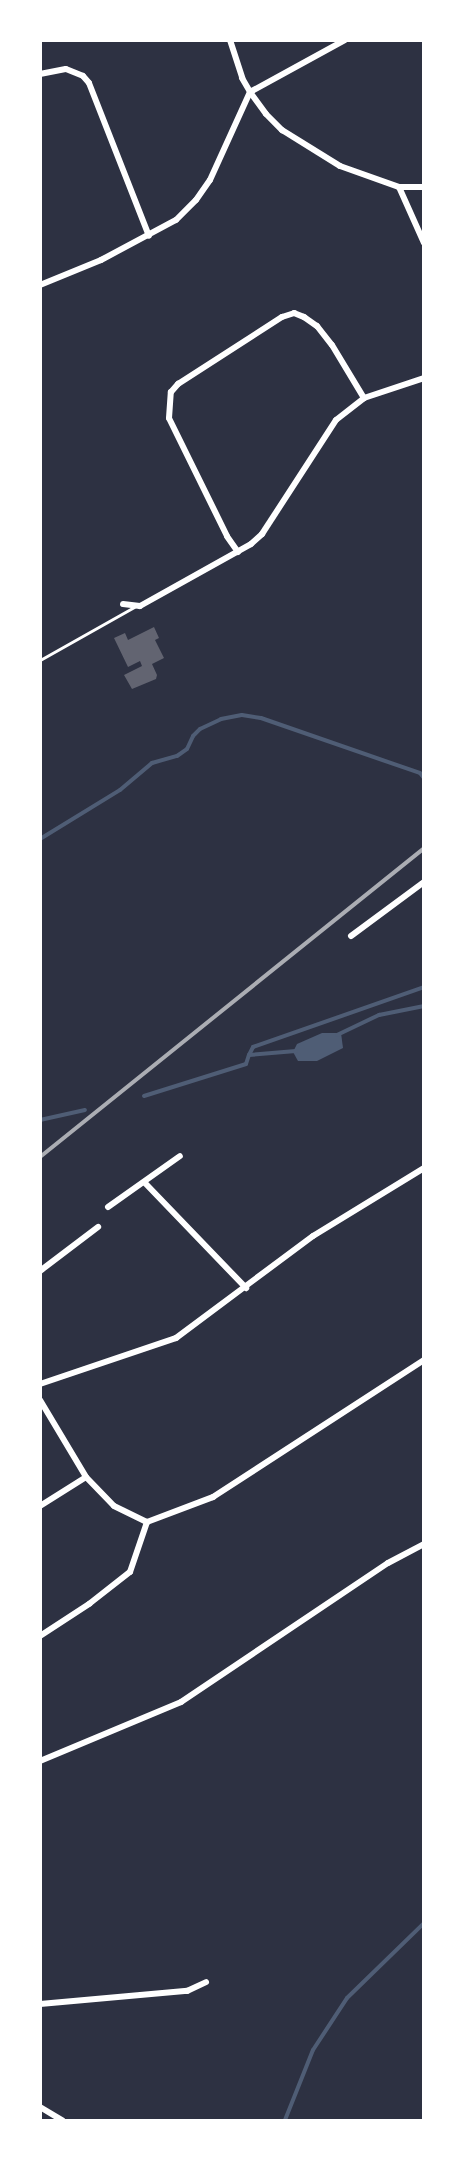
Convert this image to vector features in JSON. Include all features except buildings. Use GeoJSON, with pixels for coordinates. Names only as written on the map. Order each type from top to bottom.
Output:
{"type":"FeatureCollection","features":[{"type":"Feature","properties":{"kind":"street"},"geometry":{"type":"LineString","coordinates":[[230,40],[242,78],[250,92],[266,114],[306,146],[340,166],[399,188],[423,187]]}},
{"type":"Feature","properties":{"kind":"street"},"geometry":{"type":"LineString","coordinates":[[40,285],[149,236],[176,220],[196,200],[210,180],[250,92],[345,40]]}},
{"type":"Feature","properties":{"kind":"street"},"geometry":{"type":"LineString","coordinates":[[40,74],[66,69],[84,76],[89,83],[149,236]]}},
{"type":"Feature","properties":{"kind":"street"},"geometry":{"type":"LineString","coordinates":[[399,188],[423,243]]}},
{"type":"Feature","properties":{"kind":"street"},"geometry":{"type":"LineString","coordinates":[[238,552],[226,536],[169,418],[171,393],[178,384],[282,317],[294,313],[317,326],[332,345],[364,398]]}},
{"type":"Feature","properties":{"kind":"street"},"geometry":{"type":"LineString","coordinates":[[123,604],[134,607],[238,552],[262,534],[336,420],[364,398],[423,378]]}},
{"type":"Feature","properties":{"kind":"street"},"geometry":{"type":"LineString","coordinates":[[351,936],[423,882]]}},
{"type":"Feature","properties":{"kind":"street"},"geometry":{"type":"LineString","coordinates":[[108,1207],[146,1183],[180,1156]]}},
{"type":"Feature","properties":{"kind":"street"},"geometry":{"type":"LineString","coordinates":[[40,1384],[177,1338],[313,1236],[423,1168]]}},
{"type":"Feature","properties":{"kind":"street"},"geometry":{"type":"LineString","coordinates":[[146,1183],[246,1287]]}},
{"type":"Feature","properties":{"kind":"street"},"geometry":{"type":"LineString","coordinates":[[40,1271],[98,1227]]}},
{"type":"Feature","properties":{"kind":"street"},"geometry":{"type":"LineString","coordinates":[[40,1400],[86,1477],[114,1506],[147,1522],[213,1497],[423,1360]]}},
{"type":"Feature","properties":{"kind":"street"},"geometry":{"type":"LineString","coordinates":[[40,1506],[86,1477]]}},
{"type":"Feature","properties":{"kind":"street"},"geometry":{"type":"LineString","coordinates":[[40,1636],[89,1604],[129,1572],[147,1522]]}},
{"type":"Feature","properties":{"kind":"street"},"geometry":{"type":"LineString","coordinates":[[40,1761],[181,1702],[351,1587],[423,1544]]}},
{"type":"Feature","properties":{"kind":"street"},"geometry":{"type":"LineString","coordinates":[[40,2004],[187,1990],[206,1982]]}},
{"type":"Feature","properties":{"kind":"street"},"geometry":{"type":"LineString","coordinates":[[40,2107],[62,2121]]}},
{"type":"Feature","properties":{"kind":"lane"},"geometry":{"type":"LineString","coordinates":[[40,660],[134,607]]}},
{"type":"Feature","properties":{"kind":"water"},"geometry":{"type":"Polygon","coordinates":[[[322,1033],[341,1033],[343,1048],[317,1061],[298,1061],[293,1052],[297,1044],[322,1033]]]}},
{"type":"Feature","properties":{"kind":"waterway"},"geometry":{"type":"LineString","coordinates":[[40,839],[120,790],[152,763],[177,756],[187,749],[193,736],[200,729],[221,719],[242,715],[261,718],[420,773],[424,778]]}},
{"type":"Feature","properties":{"kind":"waterway"},"geometry":{"type":"LineString","coordinates":[[249,1055],[253,1047],[424,987]]}},
{"type":"Feature","properties":{"kind":"waterway"},"geometry":{"type":"LineString","coordinates":[[337,1035],[379,1015],[424,1006]]}},
{"type":"Feature","properties":{"kind":"waterway"},"geometry":{"type":"LineString","coordinates":[[144,1096],[246,1064],[249,1055],[296,1051]]}},
{"type":"Feature","properties":{"kind":"waterway"},"geometry":{"type":"LineString","coordinates":[[40,1120],[85,1110]]}},
{"type":"Feature","properties":{"kind":"waterway"},"geometry":{"type":"LineString","coordinates":[[285,2120],[313,2050],[347,1998],[424,1923]]}},
{"type":"Feature","properties":{"kind":"railway"},"geometry":{"type":"LineString","coordinates":[[40,1157],[424,848]]}}]}
